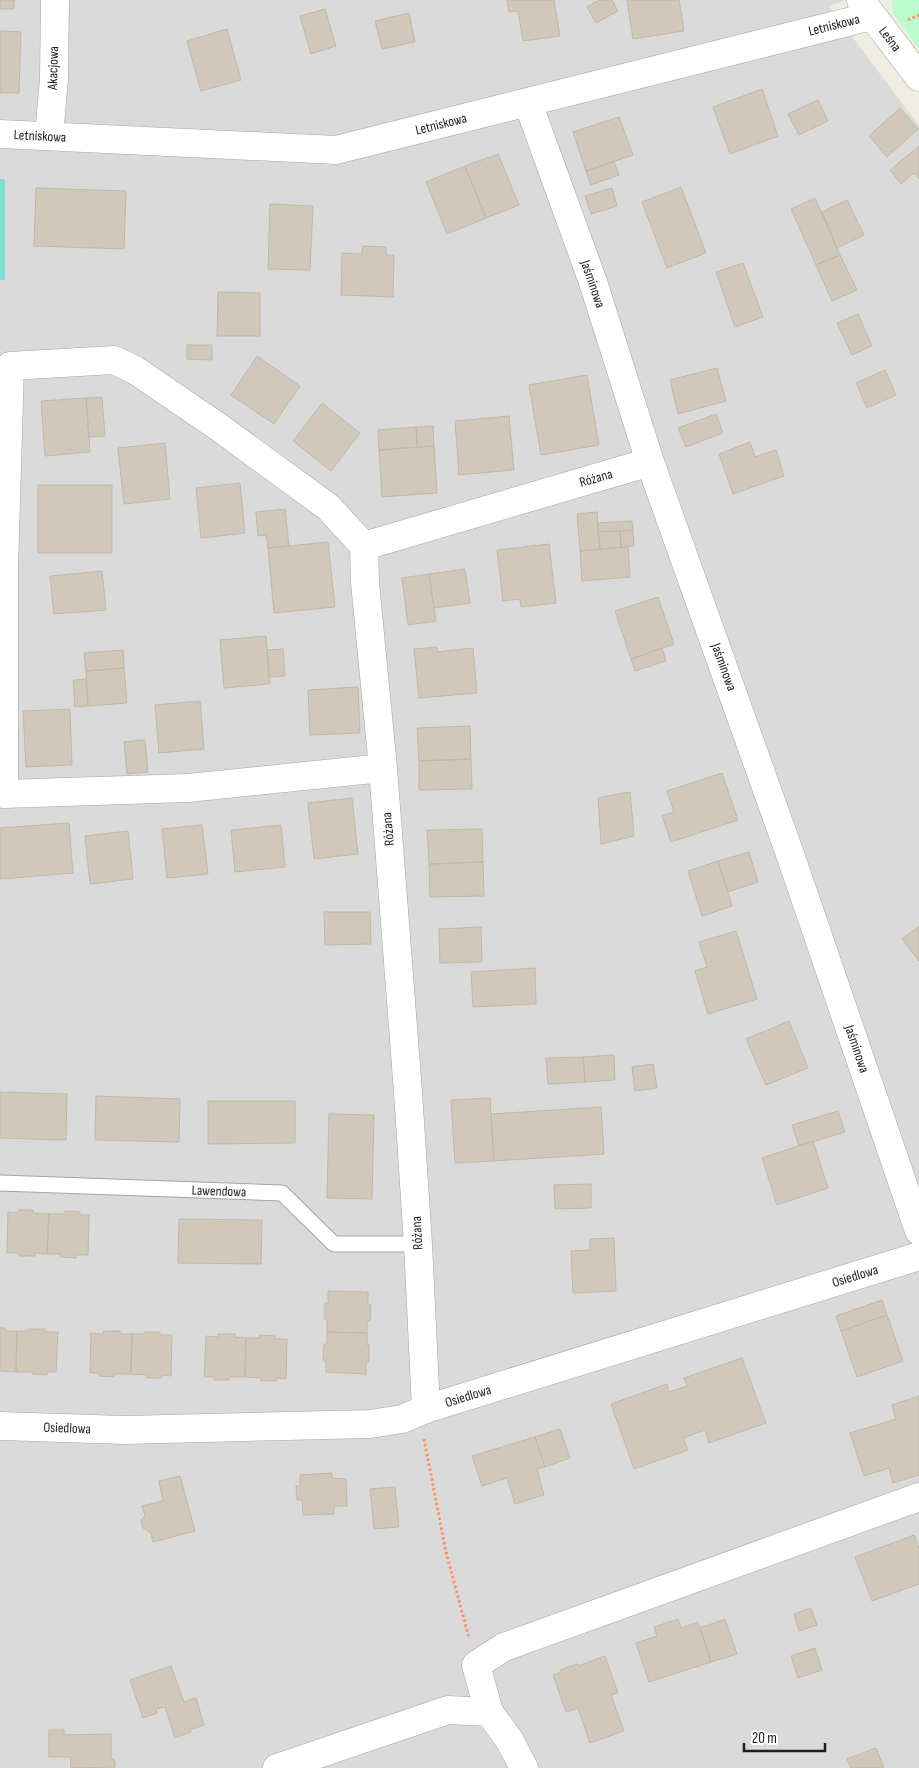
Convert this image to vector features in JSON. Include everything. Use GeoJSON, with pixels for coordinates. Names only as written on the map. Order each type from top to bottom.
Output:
{"type":"FeatureCollection","features":[{"type":"Feature","properties":{"kind":"street","name":"Akacjowa"},"geometry":{"type":"LineString","coordinates":[[49,136],[54,80],[55,0]]}},
{"type":"Feature","properties":{"kind":"street","name":"Letniskowa"},"geometry":{"type":"LineString","coordinates":[[0,134],[336,150],[528,103],[866,8]]}},
{"type":"Feature","properties":{"kind":"street","name":"Leśna"},"geometry":{"type":"LineString","coordinates":[[866,8],[919,77]]}},
{"type":"Feature","properties":{"kind":"street","name":"Jaśminowa"},"geometry":{"type":"LineString","coordinates":[[528,103],[593,282],[650,462],[792,857],[919,1231]]}},
{"type":"Feature","properties":{"kind":"street"},"geometry":{"type":"LineString","coordinates":[[364,546],[328,507],[220,428],[136,370],[114,360],[10,366],[4,569],[4,794],[188,788],[383,768]]}},
{"type":"Feature","properties":{"kind":"street","name":"Różana"},"geometry":{"type":"LineString","coordinates":[[426,1409],[408,1092],[383,768],[365,584],[364,546],[650,462]]}},
{"type":"Feature","properties":{"kind":"street","name":"Osiedlowa"},"geometry":{"type":"LineString","coordinates":[[0,1426],[124,1430],[370,1424],[402,1419],[426,1409],[919,1256]]}},
{"type":"Feature","properties":{"kind":"street"},"geometry":{"type":"LineString","coordinates":[[524,1768],[510,1741],[489,1712],[476,1665],[504,1647],[919,1497]]}},
{"type":"Feature","properties":{"kind":"street"},"geometry":{"type":"LineString","coordinates":[[277,1768],[448,1710],[489,1712]]}},
{"type":"Feature","properties":{"kind":"lane","name":"Lawendowa"},"geometry":{"type":"LineString","coordinates":[[0,1183],[282,1193],[334,1244],[418,1244]]}},
{"type":"Feature","properties":{"kind":"path"},"geometry":{"type":"LineString","coordinates":[[426,1409],[423,1436],[446,1552],[476,1665]]}},
{"type":"Feature","properties":{"kind":"shaded area"},"geometry":{"type":"Polygon","coordinates":[[[0,0],[846,0],[829,6],[919,126],[919,1768],[0,1768],[0,0]]]}},
{"type":"Feature","properties":{"kind":"shaded area"},"geometry":{"type":"Polygon","coordinates":[[[0,179],[5,179],[5,280],[0,280],[0,179]]]}},
{"type":"Feature","properties":{"kind":"green space"},"geometry":{"type":"Polygon","coordinates":[[[892,0],[919,0],[919,48],[893,14],[892,0]]]}},
{"type":"Feature","properties":{"kind":"building"},"geometry":{"type":"Polygon","coordinates":[[[0,0],[14,0],[14,9],[0,9],[0,0]]]}},
{"type":"Feature","properties":{"kind":"building"},"geometry":{"type":"Polygon","coordinates":[[[507,0],[554,0],[560,36],[523,41],[518,11],[509,12],[507,0]]]}},
{"type":"Feature","properties":{"kind":"building"},"geometry":{"type":"Polygon","coordinates":[[[599,0],[612,0],[618,11],[596,23],[587,7],[599,0]]]}},
{"type":"Feature","properties":{"kind":"building"},"geometry":{"type":"Polygon","coordinates":[[[627,0],[679,0],[684,31],[633,39],[627,0]]]}},
{"type":"Feature","properties":{"kind":"building"},"geometry":{"type":"Polygon","coordinates":[[[325,9],[336,46],[311,54],[300,16],[325,9]]]}},
{"type":"Feature","properties":{"kind":"building"},"geometry":{"type":"Polygon","coordinates":[[[409,13],[415,42],[382,49],[375,21],[409,13]]]}},
{"type":"Feature","properties":{"kind":"building"},"geometry":{"type":"Polygon","coordinates":[[[227,29],[241,80],[201,91],[187,41],[227,29]]]}},
{"type":"Feature","properties":{"kind":"building"},"geometry":{"type":"Polygon","coordinates":[[[0,31],[21,32],[19,93],[0,93],[0,31]]]}},
{"type":"Feature","properties":{"kind":"building"},"geometry":{"type":"Polygon","coordinates":[[[762,89],[778,136],[730,154],[713,107],[762,89]]]}},
{"type":"Feature","properties":{"kind":"building"},"geometry":{"type":"Polygon","coordinates":[[[818,100],[828,121],[799,135],[788,114],[818,100]]]}},
{"type":"Feature","properties":{"kind":"building"},"geometry":{"type":"Polygon","coordinates":[[[900,108],[918,129],[887,157],[869,136],[900,108]]]}},
{"type":"Feature","properties":{"kind":"building"},"geometry":{"type":"Polygon","coordinates":[[[619,117],[633,155],[586,171],[573,132],[619,117]]]}},
{"type":"Feature","properties":{"kind":"building"},"geometry":{"type":"Polygon","coordinates":[[[919,146],[919,179],[914,173],[901,184],[890,170],[919,146]]]}},
{"type":"Feature","properties":{"kind":"building"},"geometry":{"type":"Polygon","coordinates":[[[498,154],[519,205],[486,218],[465,166],[498,154]]]}},
{"type":"Feature","properties":{"kind":"building"},"geometry":{"type":"Polygon","coordinates":[[[614,161],[619,175],[591,185],[586,171],[614,161]]]}},
{"type":"Feature","properties":{"kind":"building"},"geometry":{"type":"Polygon","coordinates":[[[465,166],[486,218],[447,234],[426,182],[465,166]]]}},
{"type":"Feature","properties":{"kind":"building"},"geometry":{"type":"Polygon","coordinates":[[[681,187],[706,253],[667,268],[642,202],[681,187]]]}},
{"type":"Feature","properties":{"kind":"building"},"geometry":{"type":"Polygon","coordinates":[[[36,188],[126,191],[124,249],[34,246],[36,188]]]}},
{"type":"Feature","properties":{"kind":"building"},"geometry":{"type":"Polygon","coordinates":[[[612,188],[617,206],[591,214],[585,196],[612,188]]]}},
{"type":"Feature","properties":{"kind":"building"},"geometry":{"type":"Polygon","coordinates":[[[815,198],[840,255],[816,265],[791,209],[815,198]]]}},
{"type":"Feature","properties":{"kind":"building"},"geometry":{"type":"Polygon","coordinates":[[[847,200],[864,235],[837,248],[822,212],[847,200]]]}},
{"type":"Feature","properties":{"kind":"building"},"geometry":{"type":"Polygon","coordinates":[[[270,204],[313,206],[310,270],[268,269],[270,204]]]}},
{"type":"Feature","properties":{"kind":"building"},"geometry":{"type":"Polygon","coordinates":[[[363,246],[386,247],[386,255],[394,255],[393,297],[341,295],[342,253],[362,254],[363,246]]]}},
{"type":"Feature","properties":{"kind":"building"},"geometry":{"type":"Polygon","coordinates":[[[840,255],[857,290],[832,301],[816,265],[840,255]]]}},
{"type":"Feature","properties":{"kind":"building"},"geometry":{"type":"Polygon","coordinates":[[[743,263],[763,317],[735,327],[716,272],[743,263]]]}},
{"type":"Feature","properties":{"kind":"building"},"geometry":{"type":"Polygon","coordinates":[[[218,292],[260,293],[260,336],[217,336],[218,292]]]}},
{"type":"Feature","properties":{"kind":"building"},"geometry":{"type":"Polygon","coordinates":[[[858,314],[872,346],[852,355],[837,323],[858,314]]]}},
{"type":"Feature","properties":{"kind":"building"},"geometry":{"type":"Polygon","coordinates":[[[187,345],[212,345],[212,360],[187,359],[187,345]]]}},
{"type":"Feature","properties":{"kind":"building"},"geometry":{"type":"Polygon","coordinates":[[[257,356],[300,386],[274,424],[231,395],[257,356]]]}},
{"type":"Feature","properties":{"kind":"building"},"geometry":{"type":"Polygon","coordinates":[[[717,368],[726,401],[678,414],[670,380],[717,368]]]}},
{"type":"Feature","properties":{"kind":"building"},"geometry":{"type":"Polygon","coordinates":[[[885,370],[896,395],[867,408],[856,383],[885,370]]]}},
{"type":"Feature","properties":{"kind":"building"},"geometry":{"type":"Polygon","coordinates":[[[587,375],[599,445],[541,455],[529,385],[587,375]]]}},
{"type":"Feature","properties":{"kind":"building"},"geometry":{"type":"Polygon","coordinates":[[[102,397],[105,436],[89,437],[86,398],[102,397]]]}},
{"type":"Feature","properties":{"kind":"building"},"geometry":{"type":"Polygon","coordinates":[[[86,398],[90,452],[45,456],[41,401],[86,398]]]}},
{"type":"Feature","properties":{"kind":"building"},"geometry":{"type":"Polygon","coordinates":[[[322,403],[360,433],[331,471],[293,441],[322,403]]]}},
{"type":"Feature","properties":{"kind":"building"},"geometry":{"type":"Polygon","coordinates":[[[716,414],[723,433],[686,447],[678,428],[716,414]]]}},
{"type":"Feature","properties":{"kind":"building"},"geometry":{"type":"Polygon","coordinates":[[[509,416],[514,470],[459,475],[455,421],[509,416]]]}},
{"type":"Feature","properties":{"kind":"building"},"geometry":{"type":"Polygon","coordinates":[[[433,426],[434,446],[417,447],[416,427],[433,426]]]}},
{"type":"Feature","properties":{"kind":"building"},"geometry":{"type":"Polygon","coordinates":[[[416,427],[417,447],[379,450],[378,430],[416,427]]]}},
{"type":"Feature","properties":{"kind":"building"},"geometry":{"type":"Polygon","coordinates":[[[750,442],[755,457],[776,450],[784,476],[733,494],[719,454],[750,442]]]}},
{"type":"Feature","properties":{"kind":"building"},"geometry":{"type":"Polygon","coordinates":[[[165,443],[170,499],[124,504],[118,448],[165,443]]]}},
{"type":"Feature","properties":{"kind":"building"},"geometry":{"type":"Polygon","coordinates":[[[434,446],[437,493],[382,497],[379,450],[434,446]]]}},
{"type":"Feature","properties":{"kind":"building"},"geometry":{"type":"Polygon","coordinates":[[[240,483],[245,533],[201,538],[196,488],[240,483]]]}},
{"type":"Feature","properties":{"kind":"building"},"geometry":{"type":"Polygon","coordinates":[[[38,485],[112,485],[112,553],[38,553],[38,485]]]}},
{"type":"Feature","properties":{"kind":"building"},"geometry":{"type":"Polygon","coordinates":[[[285,509],[289,546],[268,548],[266,535],[258,536],[256,512],[285,509]]]}},
{"type":"Feature","properties":{"kind":"building"},"geometry":{"type":"Polygon","coordinates":[[[597,512],[600,549],[580,551],[577,514],[597,512]]]}},
{"type":"Feature","properties":{"kind":"building"},"geometry":{"type":"Polygon","coordinates":[[[632,521],[633,530],[598,532],[598,523],[632,521]]]}},
{"type":"Feature","properties":{"kind":"building"},"geometry":{"type":"Polygon","coordinates":[[[633,530],[634,546],[621,547],[620,531],[633,530]]]}},
{"type":"Feature","properties":{"kind":"building"},"geometry":{"type":"Polygon","coordinates":[[[620,531],[621,547],[600,549],[598,532],[620,531]]]}},
{"type":"Feature","properties":{"kind":"building"},"geometry":{"type":"Polygon","coordinates":[[[328,542],[335,607],[274,613],[268,548],[328,542]]]}},
{"type":"Feature","properties":{"kind":"building"},"geometry":{"type":"Polygon","coordinates":[[[549,544],[556,603],[521,607],[520,599],[503,601],[497,550],[549,544]]]}},
{"type":"Feature","properties":{"kind":"building"},"geometry":{"type":"Polygon","coordinates":[[[628,547],[630,577],[582,581],[580,551],[628,547]]]}},
{"type":"Feature","properties":{"kind":"building"},"geometry":{"type":"Polygon","coordinates":[[[465,569],[470,603],[434,608],[429,574],[465,569]]]}},
{"type":"Feature","properties":{"kind":"building"},"geometry":{"type":"Polygon","coordinates":[[[102,571],[106,610],[54,614],[50,576],[102,571]]]}},
{"type":"Feature","properties":{"kind":"building"},"geometry":{"type":"Polygon","coordinates":[[[429,574],[436,621],[408,625],[402,578],[429,574]]]}},
{"type":"Feature","properties":{"kind":"building"},"geometry":{"type":"Polygon","coordinates":[[[658,597],[674,644],[631,659],[615,611],[658,597]]]}},
{"type":"Feature","properties":{"kind":"building"},"geometry":{"type":"Polygon","coordinates":[[[266,636],[270,684],[224,688],[220,640],[266,636]]]}},
{"type":"Feature","properties":{"kind":"building"},"geometry":{"type":"Polygon","coordinates":[[[437,647],[437,652],[473,648],[477,693],[419,698],[414,649],[437,647]]]}},
{"type":"Feature","properties":{"kind":"building"},"geometry":{"type":"Polygon","coordinates":[[[662,648],[666,661],[635,671],[631,659],[662,648]]]}},
{"type":"Feature","properties":{"kind":"building"},"geometry":{"type":"Polygon","coordinates":[[[283,649],[285,676],[269,677],[267,650],[283,649]]]}},
{"type":"Feature","properties":{"kind":"building"},"geometry":{"type":"Polygon","coordinates":[[[123,650],[124,668],[86,671],[84,653],[123,650]]]}},
{"type":"Feature","properties":{"kind":"building"},"geometry":{"type":"Polygon","coordinates":[[[124,668],[127,703],[88,706],[86,671],[124,668]]]}},
{"type":"Feature","properties":{"kind":"building"},"geometry":{"type":"Polygon","coordinates":[[[86,679],[88,706],[75,707],[73,680],[86,679]]]}},
{"type":"Feature","properties":{"kind":"building"},"geometry":{"type":"Polygon","coordinates":[[[358,687],[360,733],[310,735],[308,690],[358,687]]]}},
{"type":"Feature","properties":{"kind":"building"},"geometry":{"type":"Polygon","coordinates":[[[200,701],[204,749],[159,753],[155,705],[200,701]]]}},
{"type":"Feature","properties":{"kind":"building"},"geometry":{"type":"Polygon","coordinates":[[[70,709],[72,765],[26,767],[23,711],[70,709]]]}},
{"type":"Feature","properties":{"kind":"building"},"geometry":{"type":"Polygon","coordinates":[[[470,726],[471,759],[419,761],[417,728],[470,726]]]}},
{"type":"Feature","properties":{"kind":"building"},"geometry":{"type":"Polygon","coordinates":[[[145,740],[148,772],[127,774],[124,742],[145,740]]]}},
{"type":"Feature","properties":{"kind":"building"},"geometry":{"type":"Polygon","coordinates":[[[471,759],[472,789],[419,790],[419,761],[471,759]]]}},
{"type":"Feature","properties":{"kind":"building"},"geometry":{"type":"Polygon","coordinates":[[[722,773],[738,820],[671,842],[662,816],[674,812],[667,791],[722,773]]]}},
{"type":"Feature","properties":{"kind":"building"},"geometry":{"type":"Polygon","coordinates":[[[630,792],[634,836],[601,844],[598,798],[630,792]]]}},
{"type":"Feature","properties":{"kind":"building"},"geometry":{"type":"Polygon","coordinates":[[[352,798],[358,854],[314,859],[308,803],[352,798]]]}},
{"type":"Feature","properties":{"kind":"building"},"geometry":{"type":"Polygon","coordinates":[[[69,823],[73,873],[0,879],[0,828],[69,823]]]}},
{"type":"Feature","properties":{"kind":"building"},"geometry":{"type":"Polygon","coordinates":[[[202,825],[208,874],[167,878],[162,829],[202,825]]]}},
{"type":"Feature","properties":{"kind":"building"},"geometry":{"type":"Polygon","coordinates":[[[281,825],[285,867],[235,872],[231,830],[281,825]]]}},
{"type":"Feature","properties":{"kind":"building"},"geometry":{"type":"Polygon","coordinates":[[[482,829],[483,862],[429,864],[427,830],[482,829]]]}},
{"type":"Feature","properties":{"kind":"building"},"geometry":{"type":"Polygon","coordinates":[[[128,831],[133,879],[90,884],[85,836],[128,831]]]}},
{"type":"Feature","properties":{"kind":"building"},"geometry":{"type":"Polygon","coordinates":[[[749,852],[758,882],[728,892],[718,861],[749,852]]]}},
{"type":"Feature","properties":{"kind":"building"},"geometry":{"type":"Polygon","coordinates":[[[718,861],[732,906],[702,916],[688,871],[718,861]]]}},
{"type":"Feature","properties":{"kind":"building"},"geometry":{"type":"Polygon","coordinates":[[[483,862],[484,896],[430,897],[429,864],[483,862]]]}},
{"type":"Feature","properties":{"kind":"building"},"geometry":{"type":"Polygon","coordinates":[[[324,912],[370,912],[371,944],[325,945],[324,912]]]}},
{"type":"Feature","properties":{"kind":"building"},"geometry":{"type":"Polygon","coordinates":[[[919,926],[919,961],[902,939],[919,926]]]}},
{"type":"Feature","properties":{"kind":"building"},"geometry":{"type":"Polygon","coordinates":[[[481,927],[482,962],[440,963],[439,929],[481,927]]]}},
{"type":"Feature","properties":{"kind":"building"},"geometry":{"type":"Polygon","coordinates":[[[736,931],[757,999],[708,1014],[695,971],[707,967],[699,942],[736,931]]]}},
{"type":"Feature","properties":{"kind":"building"},"geometry":{"type":"Polygon","coordinates":[[[535,968],[536,1004],[473,1007],[471,972],[535,968]]]}},
{"type":"Feature","properties":{"kind":"building"},"geometry":{"type":"Polygon","coordinates":[[[789,1021],[808,1068],[766,1085],[746,1039],[789,1021]]]}},
{"type":"Feature","properties":{"kind":"building"},"geometry":{"type":"Polygon","coordinates":[[[614,1055],[615,1080],[585,1082],[583,1057],[614,1055]]]}},
{"type":"Feature","properties":{"kind":"building"},"geometry":{"type":"Polygon","coordinates":[[[583,1057],[585,1082],[548,1084],[546,1058],[583,1057]]]}},
{"type":"Feature","properties":{"kind":"building"},"geometry":{"type":"Polygon","coordinates":[[[653,1064],[657,1088],[635,1091],[632,1067],[653,1064]]]}},
{"type":"Feature","properties":{"kind":"building"},"geometry":{"type":"Polygon","coordinates":[[[0,1092],[67,1094],[66,1140],[0,1138],[0,1092]]]}},
{"type":"Feature","properties":{"kind":"building"},"geometry":{"type":"Polygon","coordinates":[[[96,1096],[180,1099],[179,1142],[95,1140],[96,1096]]]}},
{"type":"Feature","properties":{"kind":"building"},"geometry":{"type":"Polygon","coordinates":[[[490,1098],[494,1161],[455,1163],[451,1100],[490,1098]]]}},
{"type":"Feature","properties":{"kind":"building"},"geometry":{"type":"Polygon","coordinates":[[[208,1101],[295,1101],[295,1143],[208,1144],[208,1101]]]}},
{"type":"Feature","properties":{"kind":"building"},"geometry":{"type":"Polygon","coordinates":[[[601,1107],[604,1154],[494,1161],[491,1114],[601,1107]]]}},
{"type":"Feature","properties":{"kind":"building"},"geometry":{"type":"Polygon","coordinates":[[[838,1111],[845,1132],[799,1146],[792,1125],[838,1111]]]}},
{"type":"Feature","properties":{"kind":"building"},"geometry":{"type":"Polygon","coordinates":[[[329,1114],[374,1115],[372,1199],[327,1198],[329,1114]]]}},
{"type":"Feature","properties":{"kind":"building"},"geometry":{"type":"Polygon","coordinates":[[[813,1141],[828,1188],[777,1205],[762,1158],[813,1141]]]}},
{"type":"Feature","properties":{"kind":"building"},"geometry":{"type":"Polygon","coordinates":[[[591,1184],[591,1208],[555,1209],[554,1185],[591,1184]]]}},
{"type":"Feature","properties":{"kind":"building"},"geometry":{"type":"Polygon","coordinates":[[[18,1210],[33,1210],[33,1213],[49,1214],[47,1254],[35,1253],[35,1256],[19,1256],[19,1253],[7,1253],[8,1212],[17,1213],[18,1210]]]}},
{"type":"Feature","properties":{"kind":"building"},"geometry":{"type":"Polygon","coordinates":[[[65,1211],[89,1215],[88,1255],[76,1255],[76,1258],[60,1257],[60,1254],[47,1254],[49,1214],[65,1214],[65,1211]]]}},
{"type":"Feature","properties":{"kind":"building"},"geometry":{"type":"Polygon","coordinates":[[[179,1219],[262,1220],[261,1264],[178,1263],[179,1219]]]}},
{"type":"Feature","properties":{"kind":"building"},"geometry":{"type":"Polygon","coordinates":[[[614,1238],[616,1291],[573,1293],[571,1251],[590,1250],[590,1239],[614,1238]]]}},
{"type":"Feature","properties":{"kind":"building"},"geometry":{"type":"Polygon","coordinates":[[[328,1291],[368,1292],[368,1305],[371,1305],[370,1321],[367,1321],[367,1333],[327,1332],[325,1303],[328,1303],[328,1291]]]}},
{"type":"Feature","properties":{"kind":"building"},"geometry":{"type":"Polygon","coordinates":[[[882,1300],[887,1315],[841,1331],[836,1316],[882,1300]]]}},
{"type":"Feature","properties":{"kind":"building"},"geometry":{"type":"Polygon","coordinates":[[[887,1315],[903,1361],[857,1377],[841,1331],[887,1315]]]}},
{"type":"Feature","properties":{"kind":"building"},"geometry":{"type":"Polygon","coordinates":[[[0,1328],[5,1328],[5,1331],[17,1331],[16,1372],[0,1371],[0,1328]]]}},
{"type":"Feature","properties":{"kind":"building"},"geometry":{"type":"Polygon","coordinates":[[[29,1329],[45,1329],[45,1332],[58,1332],[56,1372],[47,1372],[47,1375],[32,1374],[32,1372],[16,1372],[17,1331],[29,1331],[29,1329]]]}},
{"type":"Feature","properties":{"kind":"building"},"geometry":{"type":"Polygon","coordinates":[[[104,1331],[120,1331],[120,1334],[132,1334],[131,1374],[114,1374],[114,1377],[90,1373],[91,1333],[103,1334],[104,1331]]]}},
{"type":"Feature","properties":{"kind":"building"},"geometry":{"type":"Polygon","coordinates":[[[144,1332],[160,1332],[160,1335],[172,1335],[171,1376],[162,1375],[162,1378],[147,1378],[147,1375],[131,1374],[132,1334],[144,1334],[144,1332]]]}},
{"type":"Feature","properties":{"kind":"building"},"geometry":{"type":"Polygon","coordinates":[[[327,1332],[367,1333],[369,1362],[366,1362],[366,1374],[326,1372],[326,1360],[323,1360],[324,1344],[327,1344],[327,1332]]]}},
{"type":"Feature","properties":{"kind":"building"},"geometry":{"type":"Polygon","coordinates":[[[218,1334],[235,1334],[235,1337],[246,1338],[245,1377],[229,1377],[229,1380],[214,1380],[214,1377],[204,1377],[206,1336],[218,1337],[218,1334]]]}},
{"type":"Feature","properties":{"kind":"building"},"geometry":{"type":"Polygon","coordinates":[[[259,1335],[275,1336],[275,1339],[287,1339],[286,1379],[277,1378],[277,1381],[261,1381],[261,1378],[245,1377],[246,1338],[259,1338],[259,1335]]]}},
{"type":"Feature","properties":{"kind":"building"},"geometry":{"type":"Polygon","coordinates":[[[742,1358],[766,1423],[709,1443],[705,1430],[683,1438],[688,1450],[634,1469],[611,1404],[667,1384],[669,1392],[687,1386],[684,1378],[742,1358]]]}},
{"type":"Feature","properties":{"kind":"building"},"geometry":{"type":"Polygon","coordinates":[[[919,1396],[919,1475],[893,1483],[889,1468],[864,1476],[850,1433],[896,1419],[892,1405],[919,1396]]]}},
{"type":"Feature","properties":{"kind":"building"},"geometry":{"type":"Polygon","coordinates":[[[560,1429],[570,1458],[545,1467],[535,1437],[560,1429]]]}},
{"type":"Feature","properties":{"kind":"building"},"geometry":{"type":"Polygon","coordinates":[[[535,1437],[545,1467],[537,1469],[544,1495],[515,1504],[507,1478],[482,1486],[472,1456],[535,1437]]]}},
{"type":"Feature","properties":{"kind":"building"},"geometry":{"type":"Polygon","coordinates":[[[332,1473],[332,1478],[346,1479],[347,1506],[334,1506],[334,1514],[303,1515],[302,1500],[297,1500],[296,1486],[300,1486],[300,1475],[332,1473]]]}},
{"type":"Feature","properties":{"kind":"building"},"geometry":{"type":"Polygon","coordinates":[[[180,1476],[195,1531],[153,1542],[151,1533],[143,1528],[141,1520],[145,1516],[142,1506],[163,1501],[159,1481],[180,1476]]]}},
{"type":"Feature","properties":{"kind":"building"},"geometry":{"type":"Polygon","coordinates":[[[395,1487],[399,1527],[374,1529],[370,1489],[395,1487]]]}},
{"type":"Feature","properties":{"kind":"building"},"geometry":{"type":"Polygon","coordinates":[[[914,1535],[919,1548],[919,1584],[872,1601],[855,1557],[914,1535]]]}},
{"type":"Feature","properties":{"kind":"building"},"geometry":{"type":"Polygon","coordinates":[[[811,1608],[817,1625],[799,1631],[794,1614],[811,1608]]]}},
{"type":"Feature","properties":{"kind":"building"},"geometry":{"type":"Polygon","coordinates":[[[678,1619],[681,1628],[698,1622],[711,1662],[649,1682],[636,1643],[657,1636],[654,1627],[678,1619]]]}},
{"type":"Feature","properties":{"kind":"building"},"geometry":{"type":"Polygon","coordinates":[[[725,1619],[737,1654],[711,1662],[700,1628],[725,1619]]]}},
{"type":"Feature","properties":{"kind":"building"},"geometry":{"type":"Polygon","coordinates":[[[815,1648],[822,1670],[798,1678],[791,1656],[815,1648]]]}},
{"type":"Feature","properties":{"kind":"building"},"geometry":{"type":"Polygon","coordinates":[[[605,1656],[618,1693],[611,1695],[624,1731],[590,1743],[578,1708],[566,1712],[553,1675],[561,1672],[560,1670],[577,1664],[578,1666],[605,1656]]]}},
{"type":"Feature","properties":{"kind":"building"},"geometry":{"type":"Polygon","coordinates":[[[171,1666],[184,1702],[196,1698],[204,1725],[175,1738],[165,1707],[156,1709],[157,1713],[143,1718],[130,1680],[171,1666]]]}},
{"type":"Feature","properties":{"kind":"building"},"geometry":{"type":"Polygon","coordinates":[[[49,1730],[64,1730],[64,1735],[111,1734],[111,1758],[115,1761],[115,1767],[71,1768],[70,1757],[49,1757],[49,1730]]]}},
{"type":"Feature","properties":{"kind":"building"},"geometry":{"type":"Polygon","coordinates":[[[876,1748],[884,1768],[851,1768],[847,1759],[876,1748]]]}}]}
